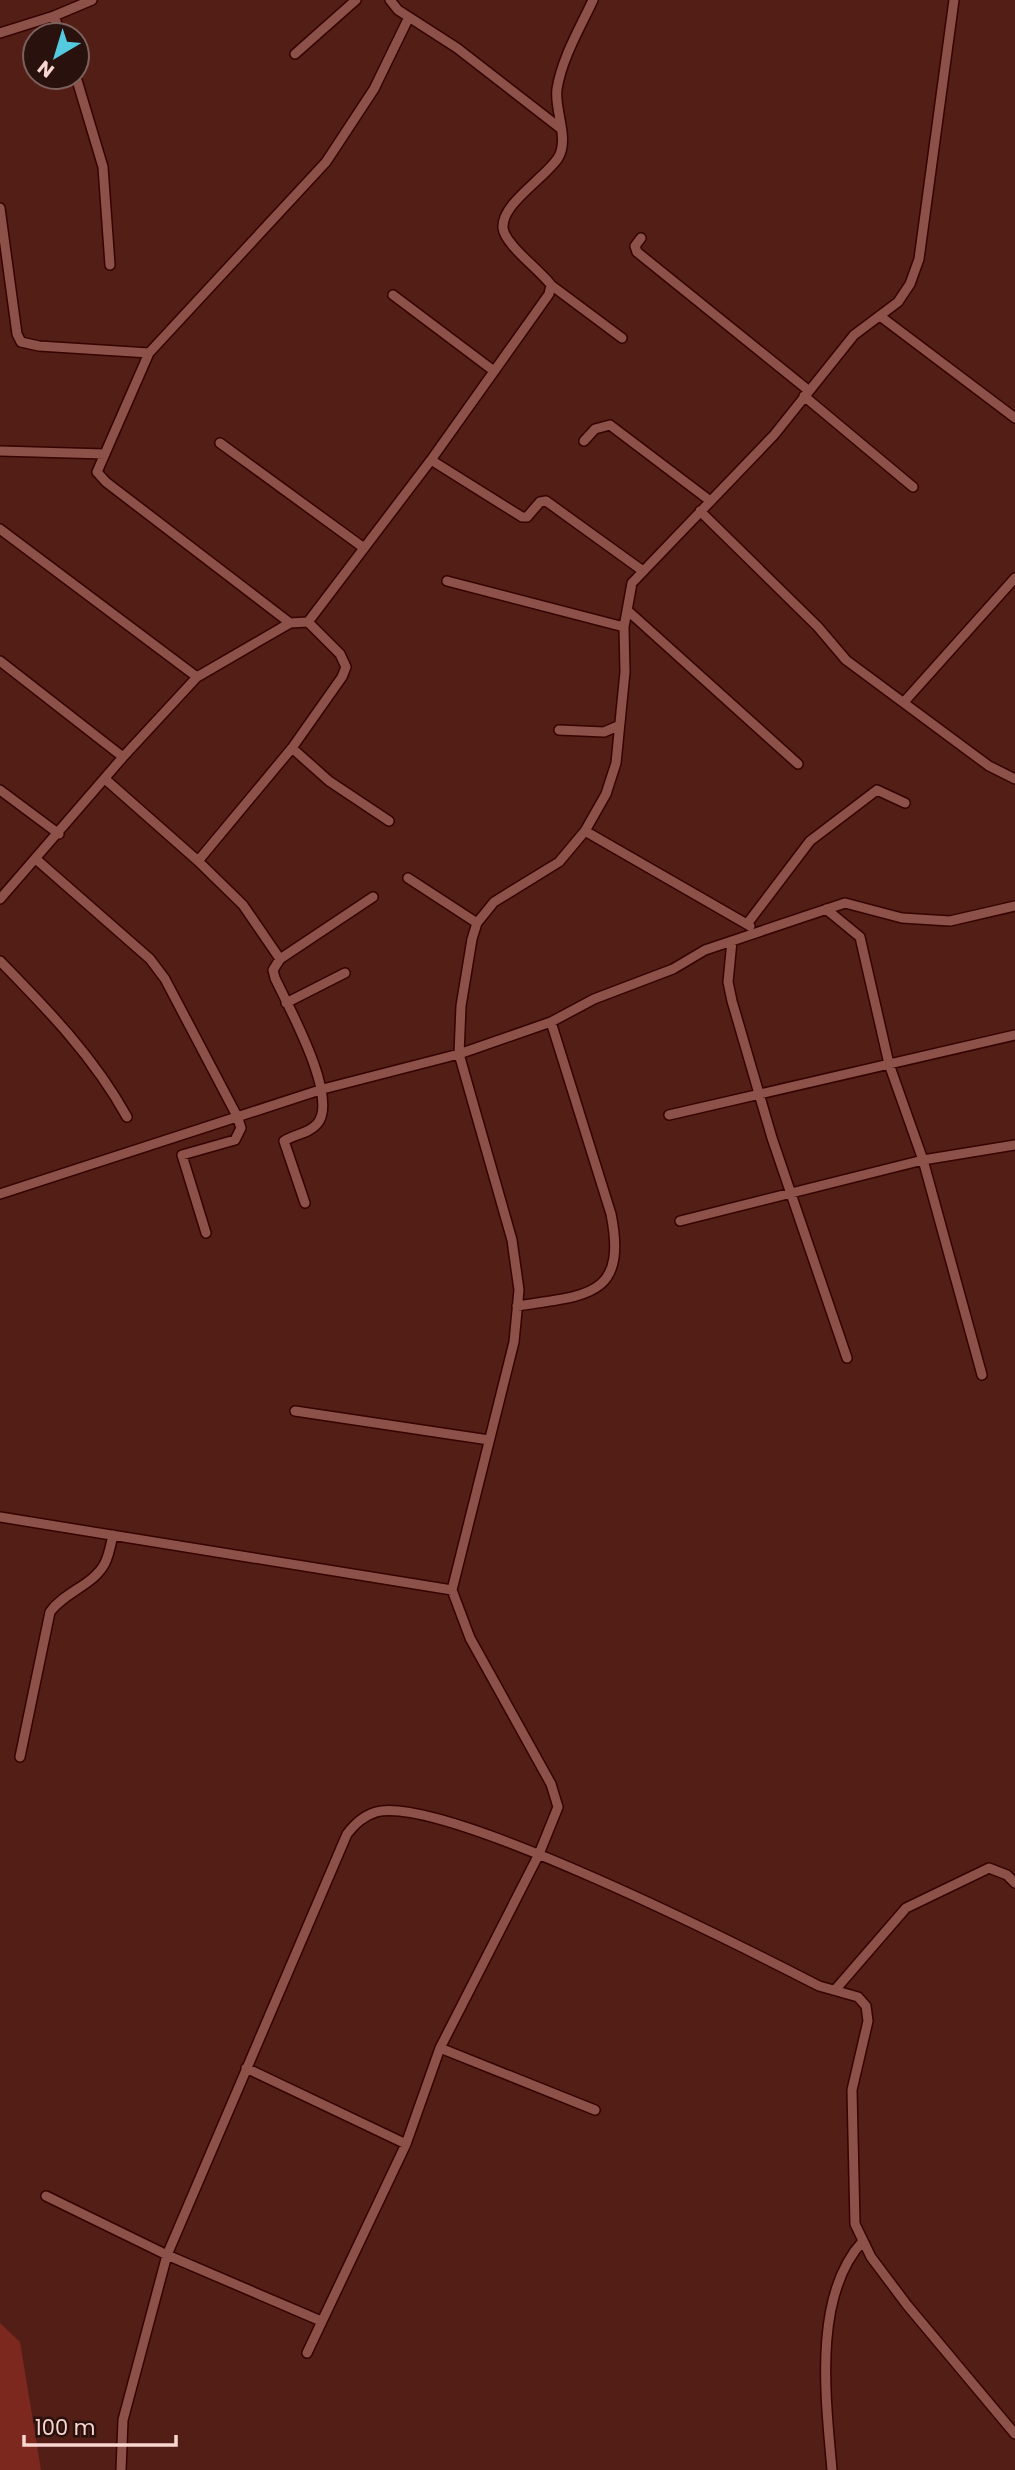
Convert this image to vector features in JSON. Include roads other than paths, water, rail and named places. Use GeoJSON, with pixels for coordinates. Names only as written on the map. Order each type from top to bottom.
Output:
{"type":"FeatureCollection","features":[{"type":"Feature","properties":{"kind":"street"},"geometry":{"type":"LineString","coordinates":[[0,33],[54,16],[92,0]]}},
{"type":"Feature","properties":{"kind":"street"},"geometry":{"type":"LineString","coordinates":[[295,54],[356,0]]}},
{"type":"Feature","properties":{"kind":"street"},"geometry":{"type":"LineString","coordinates":[[390,0],[409,17],[457,48],[560,128]]}},
{"type":"Feature","properties":{"kind":"street"},"geometry":{"type":"LineString","coordinates":[[593,0],[565,62],[556,92],[560,128],[559,157],[504,215],[503,231],[512,246],[538,268],[551,285],[622,338]]}},
{"type":"Feature","properties":{"kind":"street"},"geometry":{"type":"LineString","coordinates":[[307,2353],[405,2144],[440,2048],[539,1854],[558,1807],[551,1784],[470,1638],[452,1590],[514,1342],[519,1290],[512,1240],[458,1054],[465,973],[477,923],[494,902],[559,862],[585,831],[606,794],[616,763],[625,672],[624,627],[632,583],[774,435],[854,335],[898,302],[910,284],[919,259],[954,0]]}},
{"type":"Feature","properties":{"kind":"street"},"geometry":{"type":"LineString","coordinates":[[54,16],[56,21]]}},
{"type":"Feature","properties":{"kind":"street"},"geometry":{"type":"LineString","coordinates":[[290,623],[106,482],[97,472],[149,353],[326,162],[374,89],[409,17]]}},
{"type":"Feature","properties":{"kind":"street"},"geometry":{"type":"LineString","coordinates":[[80,91],[103,167],[110,265]]}},
{"type":"Feature","properties":{"kind":"street"},"geometry":{"type":"LineString","coordinates":[[0,208],[17,334],[21,342],[39,346],[149,353]]}},
{"type":"Feature","properties":{"kind":"street"},"geometry":{"type":"LineString","coordinates":[[641,238],[635,246],[637,252],[806,393],[913,488]]}},
{"type":"Feature","properties":{"kind":"street"},"geometry":{"type":"LineString","coordinates":[[308,622],[431,460],[549,294],[551,285]]}},
{"type":"Feature","properties":{"kind":"street"},"geometry":{"type":"LineString","coordinates":[[393,295],[495,371]]}},
{"type":"Feature","properties":{"kind":"street"},"geometry":{"type":"LineString","coordinates":[[880,316],[1015,418]]}},
{"type":"Feature","properties":{"kind":"street"},"geometry":{"type":"LineString","coordinates":[[584,441],[595,429],[610,425],[709,500]]}},
{"type":"Feature","properties":{"kind":"street"},"geometry":{"type":"LineString","coordinates":[[220,443],[364,548]]}},
{"type":"Feature","properties":{"kind":"street"},"geometry":{"type":"LineString","coordinates":[[0,452],[105,454]]}},
{"type":"Feature","properties":{"kind":"street"},"geometry":{"type":"LineString","coordinates":[[431,460],[522,517],[527,517],[540,502],[546,501],[643,571]]}},
{"type":"Feature","properties":{"kind":"street"},"geometry":{"type":"LineString","coordinates":[[701,511],[818,627],[846,660],[989,766],[1015,779]]}},
{"type":"Feature","properties":{"kind":"street"},"geometry":{"type":"LineString","coordinates":[[0,529],[197,677]]}},
{"type":"Feature","properties":{"kind":"street"},"geometry":{"type":"LineString","coordinates":[[904,702],[1015,578]]}},
{"type":"Feature","properties":{"kind":"street"},"geometry":{"type":"LineString","coordinates":[[447,581],[624,627]]}},
{"type":"Feature","properties":{"kind":"street"},"geometry":{"type":"LineString","coordinates":[[627,610],[798,764]]}},
{"type":"Feature","properties":{"kind":"street"},"geometry":{"type":"LineString","coordinates":[[0,899],[37,860],[123,757],[197,677],[290,623],[308,622],[340,654],[346,667],[292,748],[198,860]]}},
{"type":"Feature","properties":{"kind":"street"},"geometry":{"type":"LineString","coordinates":[[0,661],[123,757]]}},
{"type":"Feature","properties":{"kind":"street"},"geometry":{"type":"LineString","coordinates":[[559,730],[604,732],[618,726]]}},
{"type":"Feature","properties":{"kind":"street"},"geometry":{"type":"LineString","coordinates":[[292,748],[329,781],[389,821]]}},
{"type":"Feature","properties":{"kind":"street"},"geometry":{"type":"LineString","coordinates":[[105,779],[198,860],[243,905],[280,959]]}},
{"type":"Feature","properties":{"kind":"street"},"geometry":{"type":"LineString","coordinates":[[0,790],[59,834]]}},
{"type":"Feature","properties":{"kind":"street"},"geometry":{"type":"LineString","coordinates":[[747,924],[810,841],[877,790],[905,803]]}},
{"type":"Feature","properties":{"kind":"street"},"geometry":{"type":"LineString","coordinates":[[585,831],[760,931]]}},
{"type":"Feature","properties":{"kind":"street"},"geometry":{"type":"LineString","coordinates":[[37,860],[150,959],[165,979],[237,1116],[241,1128],[235,1140],[182,1155],[206,1233]]}},
{"type":"Feature","properties":{"kind":"street"},"geometry":{"type":"LineString","coordinates":[[408,877],[477,923]]}},
{"type":"Feature","properties":{"kind":"street"},"geometry":{"type":"LineString","coordinates":[[305,1203],[284,1141],[308,1132],[319,1123],[323,1112],[323,1089],[273,970],[280,959],[373,897]]}},
{"type":"Feature","properties":{"kind":"street"},"geometry":{"type":"LineString","coordinates":[[0,1195],[323,1089],[458,1054],[551,1023],[594,999],[673,969],[705,950],[845,903],[902,918],[950,921],[1015,906]]}},
{"type":"Feature","properties":{"kind":"street"},"geometry":{"type":"LineString","coordinates":[[826,909],[860,937],[889,1064],[923,1160],[982,1374]]}},
{"type":"Feature","properties":{"kind":"street"},"geometry":{"type":"LineString","coordinates":[[732,941],[727,982],[790,1193],[847,1358]]}},
{"type":"Feature","properties":{"kind":"street"},"geometry":{"type":"LineString","coordinates":[[0,961],[57,1018],[109,1084],[127,1117]]}},
{"type":"Feature","properties":{"kind":"street"},"geometry":{"type":"LineString","coordinates":[[286,1003],[345,973]]}},
{"type":"Feature","properties":{"kind":"street"},"geometry":{"type":"LineString","coordinates":[[517,1306],[582,1295],[600,1287],[612,1269],[617,1244],[611,1214],[551,1023]]}},
{"type":"Feature","properties":{"kind":"street"},"geometry":{"type":"LineString","coordinates":[[669,1115],[1015,1035]]}},
{"type":"Feature","properties":{"kind":"street"},"geometry":{"type":"LineString","coordinates":[[680,1221],[923,1160],[1015,1145]]}},
{"type":"Feature","properties":{"kind":"street"},"geometry":{"type":"LineString","coordinates":[[295,1411],[489,1440]]}},
{"type":"Feature","properties":{"kind":"street"},"geometry":{"type":"LineString","coordinates":[[0,1517],[452,1590]]}},
{"type":"Feature","properties":{"kind":"street"},"geometry":{"type":"LineString","coordinates":[[20,1757],[50,1612],[58,1601],[99,1572],[106,1562],[113,1535]]}},
{"type":"Feature","properties":{"kind":"street"},"geometry":{"type":"LineString","coordinates":[[121,2470],[123,2420],[167,2255],[347,1834],[356,1822],[377,1812],[400,1812],[448,1823],[539,1854],[819,1986],[858,1997],[866,2006],[868,2021],[852,2090],[855,2224],[871,2258],[1015,2434]]}},
{"type":"Feature","properties":{"kind":"street"},"geometry":{"type":"LineString","coordinates":[[835,1990],[906,1908],[989,1868],[1007,1875],[1015,1883]]}},
{"type":"Feature","properties":{"kind":"street"},"geometry":{"type":"LineString","coordinates":[[440,2048],[595,2110]]}},
{"type":"Feature","properties":{"kind":"street"},"geometry":{"type":"LineString","coordinates":[[246,2068],[405,2144]]}},
{"type":"Feature","properties":{"kind":"street"},"geometry":{"type":"LineString","coordinates":[[46,2196],[167,2255],[321,2321]]}},
{"type":"Feature","properties":{"kind":"street"},"geometry":{"type":"LineString","coordinates":[[832,2470],[827,2403],[827,2334],[841,2274],[851,2253],[863,2241]]}}]}
